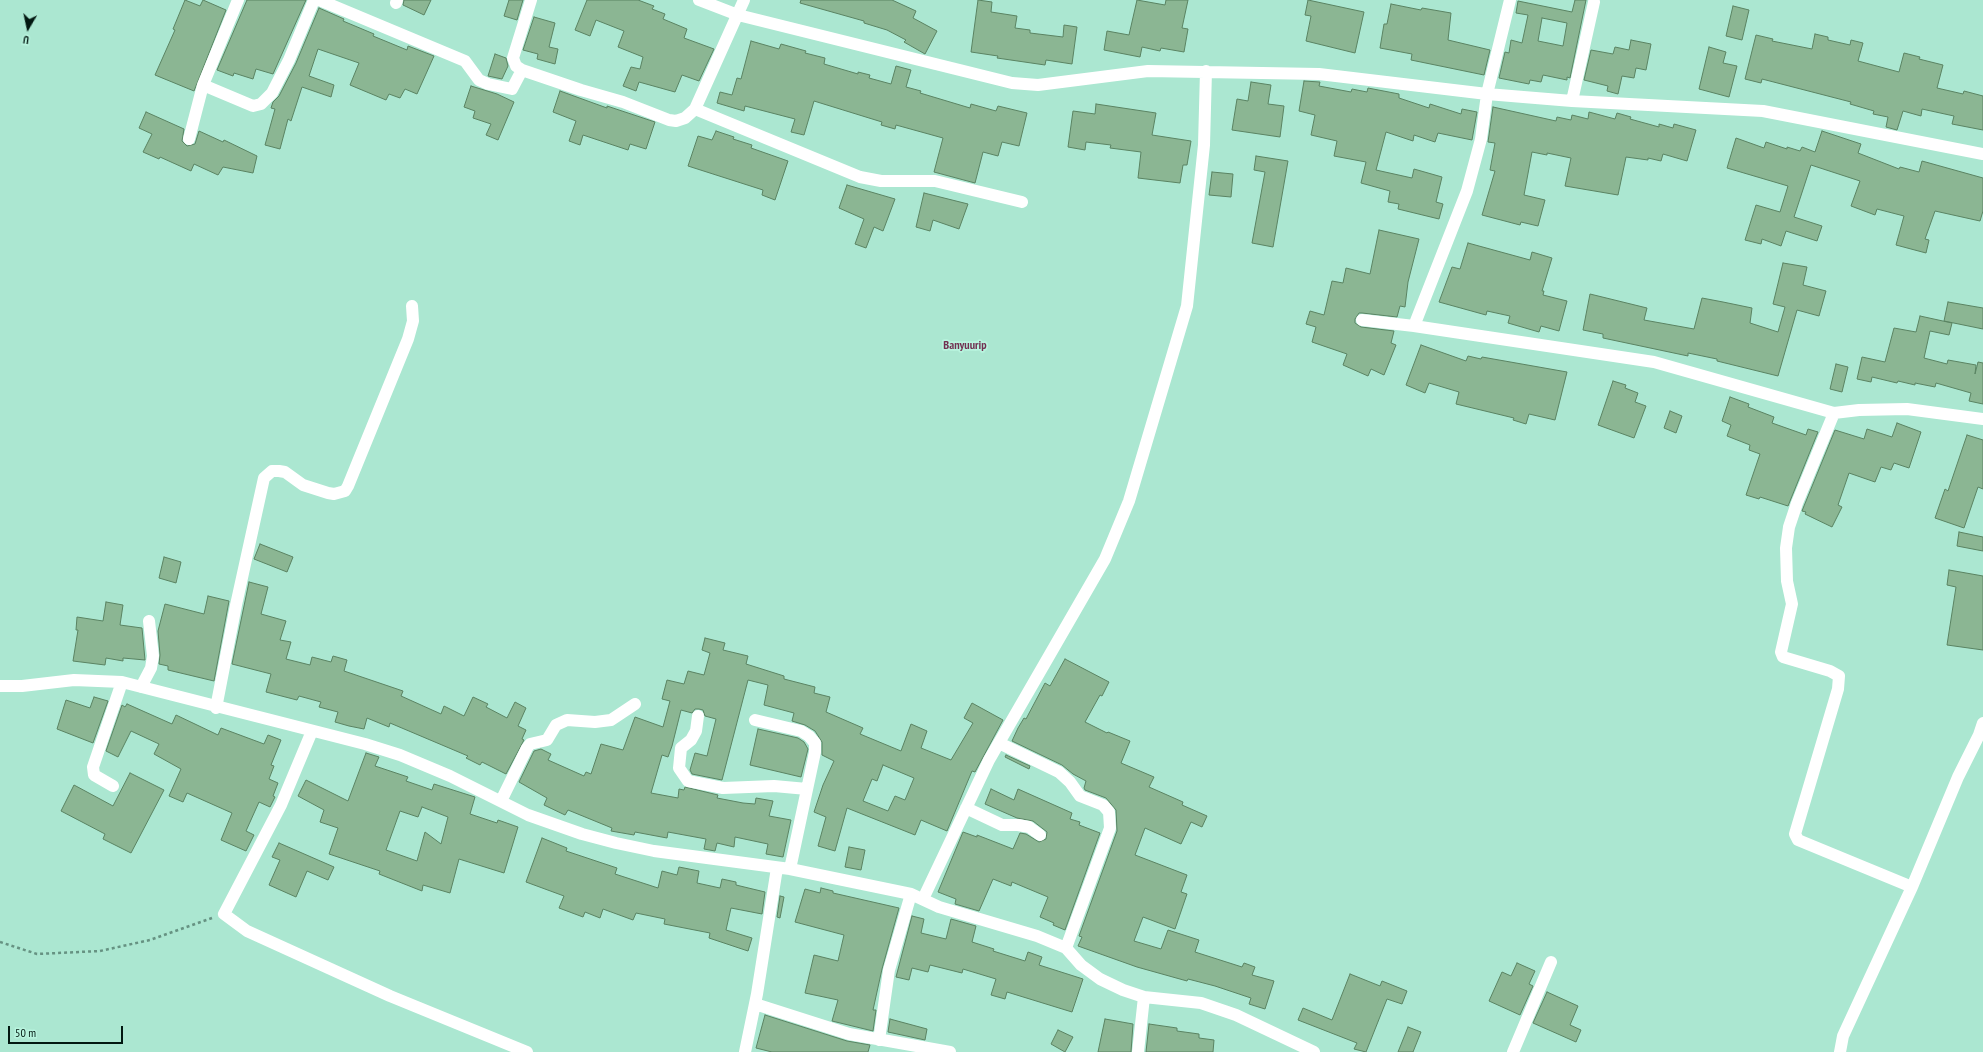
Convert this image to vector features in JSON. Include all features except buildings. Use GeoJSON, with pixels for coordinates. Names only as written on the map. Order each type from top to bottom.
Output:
{"type":"FeatureCollection","features":[{"type":"Feature","properties":{"kind":"street"},"geometry":{"type":"LineString","coordinates":[[189,138],[203,85],[238,0]]}},
{"type":"Feature","properties":{"kind":"street"},"geometry":{"type":"LineString","coordinates":[[203,85],[253,106],[261,104],[272,93],[289,60],[314,0]]}},
{"type":"Feature","properties":{"kind":"street"},"geometry":{"type":"LineString","coordinates":[[320,0],[465,61],[479,80],[488,84],[512,89],[522,70]]}},
{"type":"Feature","properties":{"kind":"street"},"geometry":{"type":"LineString","coordinates":[[531,0],[513,59],[516,66],[522,70],[623,102],[669,120],[681,120],[695,109],[744,0]]}},
{"type":"Feature","properties":{"kind":"street"},"geometry":{"type":"LineString","coordinates":[[699,0],[738,15],[840,42],[1024,85],[1038,85],[1148,71],[1319,74],[1487,94],[1572,101],[1763,111],[1983,154]]}},
{"type":"Feature","properties":{"kind":"street"},"geometry":{"type":"LineString","coordinates":[[1414,326],[1467,191],[1481,139],[1487,94],[1510,0]]}},
{"type":"Feature","properties":{"kind":"street"},"geometry":{"type":"LineString","coordinates":[[1572,101],[1594,2]]}},
{"type":"Feature","properties":{"kind":"street"},"geometry":{"type":"LineString","coordinates":[[923,899],[999,743],[1105,559],[1129,501],[1187,306],[1203,153],[1206,71]]}},
{"type":"Feature","properties":{"kind":"street"},"geometry":{"type":"LineString","coordinates":[[695,109],[860,177],[881,181],[935,181],[1022,202]]}},
{"type":"Feature","properties":{"kind":"street"},"geometry":{"type":"LineString","coordinates":[[216,708],[236,605],[264,478],[272,471],[279,471],[285,472],[303,485],[328,494],[345,491],[408,339],[413,321],[412,306]]}},
{"type":"Feature","properties":{"kind":"street"},"geometry":{"type":"LineString","coordinates":[[1362,320],[1414,326],[1654,362],[1834,414],[1859,410],[1907,409],[1983,419]]}},
{"type":"Feature","properties":{"kind":"street"},"geometry":{"type":"LineString","coordinates":[[1834,414],[1797,503],[1789,527],[1786,548],[1787,582],[1792,604],[1781,652],[1783,657],[1830,671],[1839,676],[1838,689],[1795,834],[1798,840],[1912,887]]}},
{"type":"Feature","properties":{"kind":"street"},"geometry":{"type":"LineString","coordinates":[[142,687],[151,668],[153,656],[149,621]]}},
{"type":"Feature","properties":{"kind":"street"},"geometry":{"type":"LineString","coordinates":[[0,686],[22,686],[74,680],[122,682],[216,708],[312,731],[400,755],[450,776],[528,814],[582,834],[654,851],[777,868],[790,868],[910,894],[939,907],[1037,936],[1066,948],[1081,965],[1100,979],[1144,997],[1201,1003],[1236,1015],[1314,1052]]}},
{"type":"Feature","properties":{"kind":"street"},"geometry":{"type":"LineString","coordinates":[[113,786],[94,775],[93,767],[122,682]]}},
{"type":"Feature","properties":{"kind":"street"},"geometry":{"type":"LineString","coordinates":[[501,801],[527,748],[532,743],[547,740],[556,725],[567,720],[595,722],[611,720],[635,704]]}},
{"type":"Feature","properties":{"kind":"street"},"geometry":{"type":"LineString","coordinates":[[698,716],[696,731],[691,740],[681,748],[680,768],[688,781],[723,788],[789,786],[807,789]]}},
{"type":"Feature","properties":{"kind":"street"},"geometry":{"type":"LineString","coordinates":[[755,720],[801,731],[813,739],[815,752],[790,868]]}},
{"type":"Feature","properties":{"kind":"street"},"geometry":{"type":"LineString","coordinates":[[1840,1052],[1843,1036],[1912,887],[1958,777],[1983,723]]}},
{"type":"Feature","properties":{"kind":"street"},"geometry":{"type":"LineString","coordinates":[[312,731],[281,805],[224,914],[247,931],[390,996],[528,1052]]}},
{"type":"Feature","properties":{"kind":"street"},"geometry":{"type":"LineString","coordinates":[[999,743],[1059,772],[1070,782],[1080,796],[1103,805],[1109,812],[1110,828],[1066,948]]}},
{"type":"Feature","properties":{"kind":"street"},"geometry":{"type":"LineString","coordinates":[[966,808],[1002,826],[1018,825],[1029,827],[1040,835]]}},
{"type":"Feature","properties":{"kind":"street"},"geometry":{"type":"LineString","coordinates":[[745,1052],[755,1004],[777,868]]}},
{"type":"Feature","properties":{"kind":"street"},"geometry":{"type":"LineString","coordinates":[[879,1040],[889,970],[910,894]]}},
{"type":"Feature","properties":{"kind":"street"},"geometry":{"type":"LineString","coordinates":[[1513,1052],[1551,962]]}},
{"type":"Feature","properties":{"kind":"street"},"geometry":{"type":"LineString","coordinates":[[1138,1052],[1144,997]]}},
{"type":"Feature","properties":{"kind":"street"},"geometry":{"type":"LineString","coordinates":[[755,1004],[849,1034],[950,1052]]}},
{"type":"Feature","properties":{"kind":"path"},"geometry":{"type":"LineString","coordinates":[[0,942],[36,954],[100,951],[150,940],[224,914]]}},
{"type":"Feature","properties":{"kind":"district","name":"Banyuurip"},"geometry":{"type":"Point","coordinates":[965,346]}}]}
